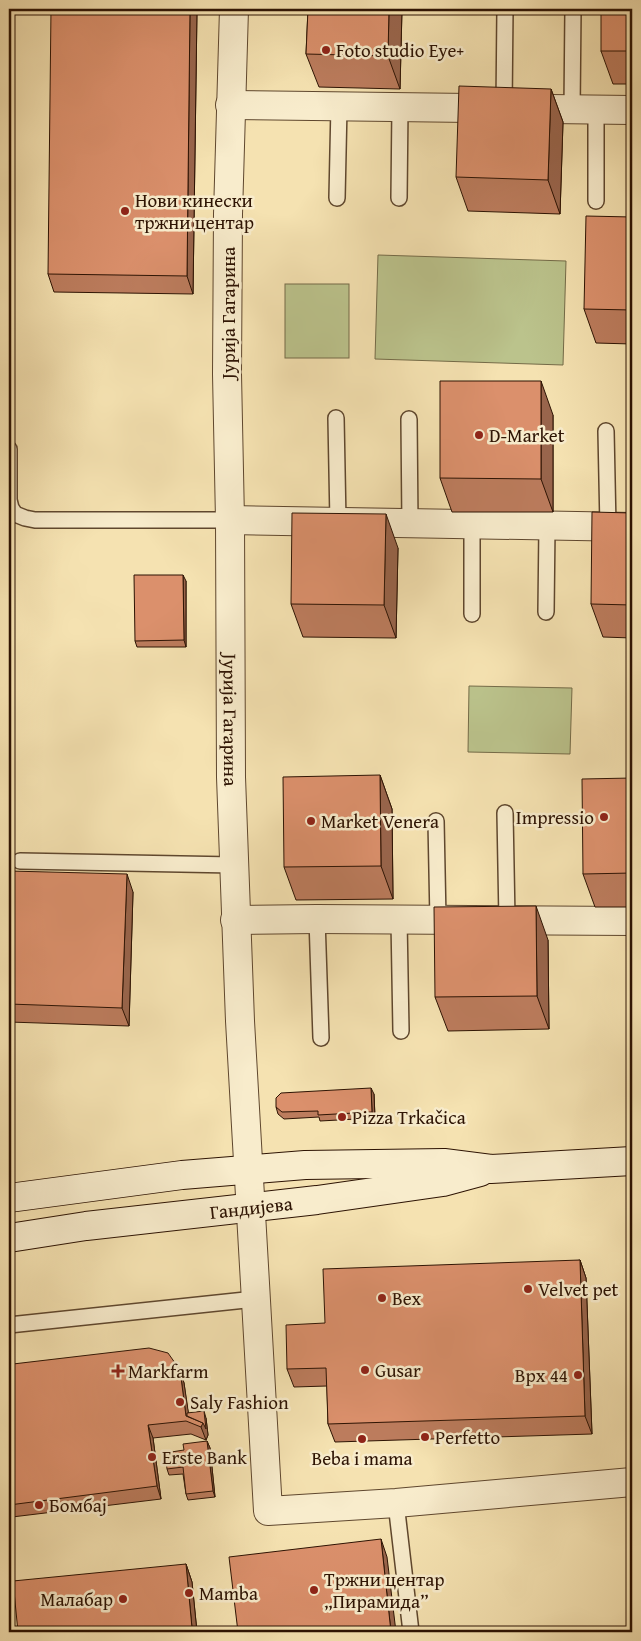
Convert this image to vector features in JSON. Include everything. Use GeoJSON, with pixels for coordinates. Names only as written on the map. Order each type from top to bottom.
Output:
{"type":"FeatureCollection","features":[{"type":"Feature","properties":{"kind":"street","name":"Јурија Гагарина"},"geometry":{"type":"LineString","coordinates":[[234,9],[230,105],[227,374],[231,759],[235,920],[268,1511],[396,1503]]}},
{"type":"Feature","properties":{"kind":"street"},"geometry":{"type":"LineString","coordinates":[[230,105],[632,110]]}},
{"type":"Feature","properties":{"kind":"street"},"geometry":{"type":"LineString","coordinates":[[230,520],[620,527]]}},
{"type":"Feature","properties":{"kind":"street"},"geometry":{"type":"LineString","coordinates":[[235,920],[632,921]]}},
{"type":"Feature","properties":{"kind":"street","name":"Гандијева"},"geometry":{"type":"LineString","coordinates":[[9,1198],[248,1168],[305,1165],[444,1163],[491,1169],[632,1161]]}},
{"type":"Feature","properties":{"kind":"street","name":"Гандијева"},"geometry":{"type":"LineString","coordinates":[[9,1238],[86,1226],[317,1200],[443,1182],[491,1169]]}},
{"type":"Feature","properties":{"kind":"street"},"geometry":{"type":"LineString","coordinates":[[396,1503],[632,1482]]}},
{"type":"Feature","properties":{"kind":"lane"},"geometry":{"type":"LineString","coordinates":[[504,108],[505,9]]}},
{"type":"Feature","properties":{"kind":"lane"},"geometry":{"type":"LineString","coordinates":[[573,9],[596,202]]}},
{"type":"Feature","properties":{"kind":"lane"},"geometry":{"type":"LineString","coordinates":[[337,198],[338,106]]}},
{"type":"Feature","properties":{"kind":"lane"},"geometry":{"type":"LineString","coordinates":[[399,198],[400,107]]}},
{"type":"Feature","properties":{"kind":"lane"},"geometry":{"type":"LineString","coordinates":[[336,418],[338,522]]}},
{"type":"Feature","properties":{"kind":"lane"},"geometry":{"type":"LineString","coordinates":[[410,419],[410,524]]}},
{"type":"Feature","properties":{"kind":"lane"},"geometry":{"type":"LineString","coordinates":[[606,431],[620,527]]}},
{"type":"Feature","properties":{"kind":"lane"},"geometry":{"type":"LineString","coordinates":[[9,449],[9,500],[15,514],[26,518],[78,521],[230,520]]}},
{"type":"Feature","properties":{"kind":"lane"},"geometry":{"type":"LineString","coordinates":[[472,525],[472,614]]}},
{"type":"Feature","properties":{"kind":"lane"},"geometry":{"type":"LineString","coordinates":[[546,612],[547,526]]}},
{"type":"Feature","properties":{"kind":"lane"},"geometry":{"type":"LineString","coordinates":[[505,813],[507,920]]}},
{"type":"Feature","properties":{"kind":"lane"},"geometry":{"type":"LineString","coordinates":[[436,821],[438,920]]}},
{"type":"Feature","properties":{"kind":"lane"},"geometry":{"type":"LineString","coordinates":[[20,861],[234,865]]}},
{"type":"Feature","properties":{"kind":"lane"},"geometry":{"type":"LineString","coordinates":[[317,919],[321,1038]]}},
{"type":"Feature","properties":{"kind":"lane"},"geometry":{"type":"LineString","coordinates":[[399,920],[401,1031]]}},
{"type":"Feature","properties":{"kind":"lane"},"geometry":{"type":"LineString","coordinates":[[9,1325],[255,1299]]}},
{"type":"Feature","properties":{"kind":"lane"},"geometry":{"type":"LineString","coordinates":[[396,1503],[411,1632]]}},
{"type":"Feature","properties":{"kind":"green space"},"geometry":{"type":"Polygon","coordinates":[[[378,255],[566,261],[563,365],[375,359],[378,255]]]}},
{"type":"Feature","properties":{"kind":"green space"},"geometry":{"type":"Polygon","coordinates":[[[285,284],[349,284],[349,358],[285,358],[285,284]]]}},
{"type":"Feature","properties":{"kind":"green space"},"geometry":{"type":"Polygon","coordinates":[[[469,686],[572,688],[570,754],[468,752],[469,686]]]}},
{"type":"Feature","properties":{"kind":"building","name":"Нови кинески тржни центар"},"geometry":{"type":"Polygon","coordinates":[[[51,9],[190,9],[187,276],[48,274],[51,9]]]}},
{"type":"Feature","properties":{"kind":"building"},"geometry":{"type":"Polygon","coordinates":[[[308,9],[389,9],[388,56],[306,54],[308,9]]]}},
{"type":"Feature","properties":{"kind":"building"},"geometry":{"type":"Polygon","coordinates":[[[601,9],[632,9],[632,51],[601,51],[601,9]]]}},
{"type":"Feature","properties":{"kind":"building"},"geometry":{"type":"Polygon","coordinates":[[[459,86],[551,89],[548,180],[456,177],[459,86]]]}},
{"type":"Feature","properties":{"kind":"building"},"geometry":{"type":"Polygon","coordinates":[[[586,216],[632,217],[632,310],[584,309],[586,216]]]}},
{"type":"Feature","properties":{"kind":"building"},"geometry":{"type":"Polygon","coordinates":[[[440,381],[541,381],[541,479],[440,478],[440,381]]]}},
{"type":"Feature","properties":{"kind":"building"},"geometry":{"type":"Polygon","coordinates":[[[592,512],[632,513],[632,605],[591,604],[592,512]]]}},
{"type":"Feature","properties":{"kind":"building"},"geometry":{"type":"Polygon","coordinates":[[[292,513],[386,514],[384,605],[291,604],[292,513]]]}},
{"type":"Feature","properties":{"kind":"building"},"geometry":{"type":"Polygon","coordinates":[[[134,575],[183,575],[184,640],[135,641],[134,575]]]}},
{"type":"Feature","properties":{"kind":"building"},"geometry":{"type":"Polygon","coordinates":[[[380,775],[381,866],[284,867],[283,777],[380,775]]]}},
{"type":"Feature","properties":{"kind":"building"},"geometry":{"type":"Polygon","coordinates":[[[632,778],[632,873],[583,874],[582,779],[632,778]]]}},
{"type":"Feature","properties":{"kind":"building"},"geometry":{"type":"Polygon","coordinates":[[[9,871],[127,874],[122,1008],[9,1004],[9,871]]]}},
{"type":"Feature","properties":{"kind":"building"},"geometry":{"type":"Polygon","coordinates":[[[536,906],[537,996],[435,997],[434,907],[536,906]]]}},
{"type":"Feature","properties":{"kind":"building"},"geometry":{"type":"Polygon","coordinates":[[[371,1088],[372,1112],[318,1115],[318,1111],[282,1112],[276,1107],[276,1098],[281,1093],[371,1088]]]}},
{"type":"Feature","properties":{"kind":"building"},"geometry":{"type":"Polygon","coordinates":[[[580,1260],[585,1416],[328,1424],[326,1368],[287,1369],[286,1325],[325,1323],[323,1269],[580,1260]]]}},
{"type":"Feature","properties":{"kind":"building"},"geometry":{"type":"Polygon","coordinates":[[[149,1348],[168,1353],[180,1370],[186,1416],[203,1423],[201,1427],[186,1421],[148,1425],[157,1486],[9,1505],[9,1373],[14,1372],[13,1364],[149,1348]]]}},
{"type":"Feature","properties":{"kind":"building"},"geometry":{"type":"Polygon","coordinates":[[[204,1411],[206,1429],[203,1423],[187,1416],[187,1413],[204,1411]]]}},
{"type":"Feature","properties":{"kind":"building"},"geometry":{"type":"Polygon","coordinates":[[[207,1441],[213,1491],[186,1494],[183,1467],[167,1469],[165,1453],[184,1450],[183,1444],[207,1441]]]}},
{"type":"Feature","properties":{"kind":"building","name":"Тржни центар „Пирамида”"},"geometry":{"type":"Polygon","coordinates":[[[381,1539],[391,1632],[238,1632],[229,1557],[381,1539]]]}},
{"type":"Feature","properties":{"kind":"building"},"geometry":{"type":"Polygon","coordinates":[[[186,1564],[192,1628],[163,1632],[18,1632],[13,1581],[186,1564]]]}},
{"type":"Feature","properties":{"kind":"place","name":"Foto studio Eye+"},"geometry":{"type":"Point","coordinates":[326,50]}},
{"type":"Feature","properties":{"kind":"place","name":"Нови кинески тржни центар"},"geometry":{"type":"Point","coordinates":[125,211]}},
{"type":"Feature","properties":{"kind":"place","name":"D-Market"},"geometry":{"type":"Point","coordinates":[479,435]}},
{"type":"Feature","properties":{"kind":"place","name":"Impressio"},"geometry":{"type":"Point","coordinates":[604,817]}},
{"type":"Feature","properties":{"kind":"place","name":"Market Venera"},"geometry":{"type":"Point","coordinates":[311,821]}},
{"type":"Feature","properties":{"kind":"place","name":"Pizza Trkačica"},"geometry":{"type":"Point","coordinates":[342,1117]}},
{"type":"Feature","properties":{"kind":"place","name":"Velvet pet"},"geometry":{"type":"Point","coordinates":[528,1289]}},
{"type":"Feature","properties":{"kind":"place","name":"Bex"},"geometry":{"type":"Point","coordinates":[382,1298]}},
{"type":"Feature","properties":{"kind":"place","name":"Gusar"},"geometry":{"type":"Point","coordinates":[365,1370]}},
{"type":"Feature","properties":{"kind":"place","name":"Markfarm"},"geometry":{"type":"Point","coordinates":[118,1371]}},
{"type":"Feature","properties":{"kind":"place","name":"Врх 44"},"geometry":{"type":"Point","coordinates":[578,1375]}},
{"type":"Feature","properties":{"kind":"place","name":"Saly Fashion"},"geometry":{"type":"Point","coordinates":[180,1402]}},
{"type":"Feature","properties":{"kind":"place","name":"Perfetto"},"geometry":{"type":"Point","coordinates":[425,1437]}},
{"type":"Feature","properties":{"kind":"place","name":"Beba i mama"},"geometry":{"type":"Point","coordinates":[362,1439]}},
{"type":"Feature","properties":{"kind":"place","name":"Erste Bank"},"geometry":{"type":"Point","coordinates":[152,1457]}},
{"type":"Feature","properties":{"kind":"place","name":"Бомбај"},"geometry":{"type":"Point","coordinates":[39,1505]}},
{"type":"Feature","properties":{"kind":"place","name":"Тржни центар „Пирамида”"},"geometry":{"type":"Point","coordinates":[314,1590]}},
{"type":"Feature","properties":{"kind":"place","name":"Mamba"},"geometry":{"type":"Point","coordinates":[189,1593]}},
{"type":"Feature","properties":{"kind":"place","name":"Малабар"},"geometry":{"type":"Point","coordinates":[123,1599]}}]}
